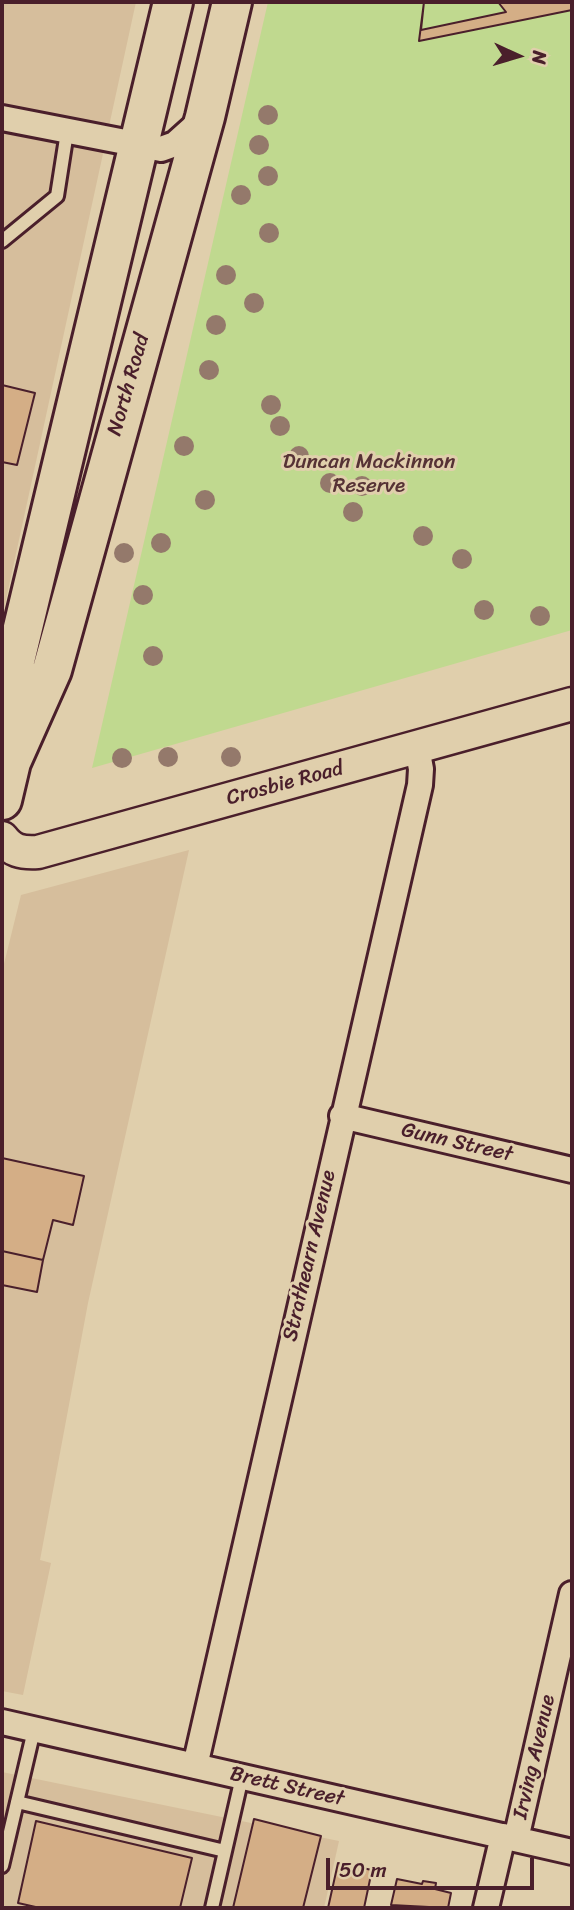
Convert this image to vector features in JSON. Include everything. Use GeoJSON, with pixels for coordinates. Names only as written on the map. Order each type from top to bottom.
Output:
{"type":"FeatureCollection","features":[{"type":"Feature","properties":{"kind":"highway","name":"North Road"},"geometry":{"type":"LineString","coordinates":[[11,762],[14,665],[173,2]]}},
{"type":"Feature","properties":{"kind":"highway","name":"North Road"},"geometry":{"type":"LineString","coordinates":[[2,800],[11,762],[52,670],[205,117],[232,2]]}},
{"type":"Feature","properties":{"kind":"street"},"geometry":{"type":"LineString","coordinates":[[2,118],[161,149],[175,144],[205,117]]}},
{"type":"Feature","properties":{"kind":"street","name":"Crosbie Road"},"geometry":{"type":"LineString","coordinates":[[2,838],[10,849],[24,853],[38,852],[572,704]]}},
{"type":"Feature","properties":{"kind":"street","name":"Strathearn Avenue"},"geometry":{"type":"LineString","coordinates":[[195,1766],[420,785],[421,769],[417,747]]}},
{"type":"Feature","properties":{"kind":"street","name":"Gunn Street"},"geometry":{"type":"LineString","coordinates":[[342,1116],[572,1170]]}},
{"type":"Feature","properties":{"kind":"street","name":"Irving Avenue"},"geometry":{"type":"LineString","coordinates":[[485,1908],[509,1837],[572,1594]]}},
{"type":"Feature","properties":{"kind":"street","name":"Brett Street"},"geometry":{"type":"LineString","coordinates":[[2,1722],[572,1852]]}},
{"type":"Feature","properties":{"kind":"lane"},"geometry":{"type":"LineString","coordinates":[[2,241],[57,196],[67,132]]}},
{"type":"Feature","properties":{"kind":"lane"},"geometry":{"type":"LineString","coordinates":[[2,1866],[34,1730]]}},
{"type":"Feature","properties":{"kind":"lane"},"geometry":{"type":"LineString","coordinates":[[212,1908],[242,1777]]}},
{"type":"Feature","properties":{"kind":"lane"},"geometry":{"type":"LineString","coordinates":[[17,1802],[225,1851]]}},
{"type":"Feature","properties":{"kind":"shaded area"},"geometry":{"type":"Polygon","coordinates":[[[2,2],[136,2],[2,618],[2,2]]]}},
{"type":"Feature","properties":{"kind":"shaded area"},"geometry":{"type":"Polygon","coordinates":[[[189,850],[88,1303],[40,1560],[51,1563],[23,1695],[2,1691],[2,1285],[36,1292],[43,1260],[2,1251],[2,972],[21,895],[189,850]]]}},
{"type":"Feature","properties":{"kind":"shaded area"},"geometry":{"type":"Polygon","coordinates":[[[2,1772],[339,1841],[324,1908],[2,1908],[2,1772]]]}},
{"type":"Feature","properties":{"kind":"green space","name":"Duncan Mackinnon Reserve"},"geometry":{"type":"Polygon","coordinates":[[[268,2],[572,2],[572,630],[92,768],[268,2]]]}},
{"type":"Feature","properties":{"kind":"building"},"geometry":{"type":"Polygon","coordinates":[[[424,2],[572,2],[572,10],[419,41],[424,2]]]}},
{"type":"Feature","properties":{"kind":"building"},"geometry":{"type":"Polygon","coordinates":[[[424,2],[498,2],[506,12],[421,30],[424,2]]]}},
{"type":"Feature","properties":{"kind":"building"},"geometry":{"type":"Polygon","coordinates":[[[2,385],[35,393],[17,465],[2,462],[2,385]]]}},
{"type":"Feature","properties":{"kind":"building"},"geometry":{"type":"Polygon","coordinates":[[[2,1158],[84,1176],[73,1225],[53,1220],[43,1260],[2,1251],[2,1158]]]}},
{"type":"Feature","properties":{"kind":"building"},"geometry":{"type":"Polygon","coordinates":[[[2,1251],[43,1260],[37,1292],[2,1285],[2,1251]]]}},
{"type":"Feature","properties":{"kind":"building"},"geometry":{"type":"Polygon","coordinates":[[[254,1819],[321,1836],[303,1908],[233,1908],[254,1819]]]}},
{"type":"Feature","properties":{"kind":"building"},"geometry":{"type":"Polygon","coordinates":[[[36,1821],[192,1858],[180,1908],[40,1908],[18,1903],[36,1821]]]}},
{"type":"Feature","properties":{"kind":"building"},"geometry":{"type":"Polygon","coordinates":[[[338,1863],[372,1870],[364,1908],[328,1908],[338,1863]]]}},
{"type":"Feature","properties":{"kind":"building"},"geometry":{"type":"Polygon","coordinates":[[[397,1879],[422,1884],[423,1881],[436,1883],[435,1889],[451,1893],[448,1908],[391,1905],[397,1879]]]}}]}
